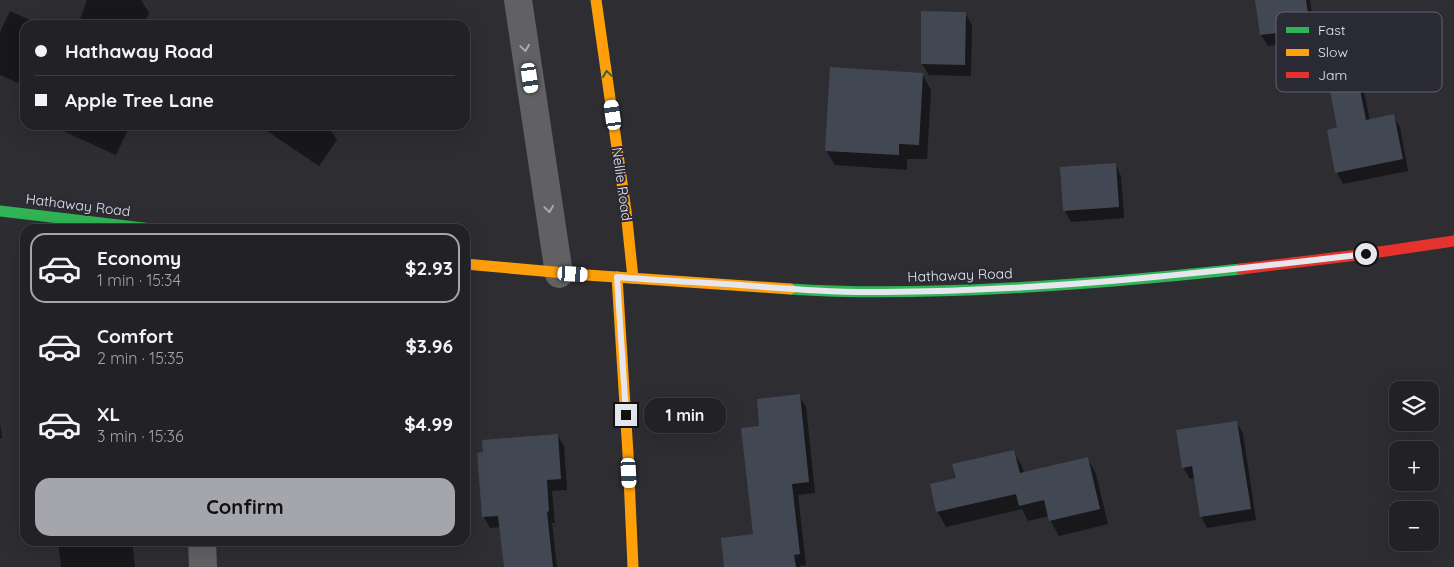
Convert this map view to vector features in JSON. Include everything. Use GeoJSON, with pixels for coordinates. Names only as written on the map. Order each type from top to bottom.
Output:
{"type":"FeatureCollection","features":[{"type":"Feature","properties":{"kind":"main road","name":"Nellie Road"},"geometry":{"type":"LineString","coordinates":[[596,0],[626,211],[633,278]]}},
{"type":"Feature","properties":{"kind":"main road","name":"Hathaway Road"},"geometry":{"type":"LineString","coordinates":[[0,211],[110,224]]}},
{"type":"Feature","properties":{"kind":"main road","name":"Hathaway Road"},"geometry":{"type":"LineString","coordinates":[[470,265],[559,274],[803,290],[882,292],[966,291],[1078,284],[1211,272],[1454,241]]}},
{"type":"Feature","properties":{"kind":"main road"},"geometry":{"type":"LineString","coordinates":[[617,277],[633,567]]}},
{"type":"Feature","properties":{"kind":"street"},"geometry":{"type":"LineString","coordinates":[[518,0],[559,274]]}},
{"type":"Feature","properties":{"kind":"street"},"geometry":{"type":"LineString","coordinates":[[202,546],[203,567]]}},
{"type":"Feature","properties":{"kind":"building"},"geometry":{"type":"Polygon","coordinates":[[[1255,0],[1306,0],[1308,12],[1276,12],[1276,33],[1260,35],[1255,0]]]}},
{"type":"Feature","properties":{"kind":"building"},"geometry":{"type":"Polygon","coordinates":[[[921,11],[966,12],[965,65],[921,64],[921,11]]]}},
{"type":"Feature","properties":{"kind":"building"},"geometry":{"type":"Polygon","coordinates":[[[830,67],[923,73],[919,145],[899,144],[899,155],[825,151],[830,67]]]}},
{"type":"Feature","properties":{"kind":"building"},"geometry":{"type":"Polygon","coordinates":[[[1330,92],[1360,92],[1366,120],[1394,114],[1403,159],[1335,173],[1327,130],[1337,127],[1330,92]]]}},
{"type":"Feature","properties":{"kind":"building"},"geometry":{"type":"Polygon","coordinates":[[[1116,163],[1119,207],[1063,211],[1060,167],[1116,163]]]}},
{"type":"Feature","properties":{"kind":"building"},"geometry":{"type":"Polygon","coordinates":[[[800,394],[809,482],[792,484],[800,554],[794,555],[796,567],[724,567],[721,538],[753,534],[741,428],[759,426],[757,399],[800,394]]]}},
{"type":"Feature","properties":{"kind":"building"},"geometry":{"type":"Polygon","coordinates":[[[1237,421],[1251,509],[1200,517],[1192,466],[1182,468],[1176,430],[1237,421]]]}},
{"type":"Feature","properties":{"kind":"building"},"geometry":{"type":"Polygon","coordinates":[[[558,434],[561,479],[547,480],[549,511],[547,512],[553,567],[504,567],[498,516],[482,517],[477,453],[483,452],[482,440],[558,434]]]}},
{"type":"Feature","properties":{"kind":"building"},"geometry":{"type":"Polygon","coordinates":[[[1014,450],[1020,473],[1088,457],[1100,509],[1049,521],[1044,500],[1019,506],[1016,494],[936,512],[930,484],[956,478],[952,464],[1014,450]]]}},
{"type":"Feature","properties":{"kind":"traffic: fast"},"geometry":{"type":"LineString","coordinates":[[0,211],[110,224]]}},
{"type":"Feature","properties":{"kind":"traffic: fast"},"geometry":{"type":"LineString","coordinates":[[790,289],[873,292],[983,289],[1097,282],[1241,269]]}},
{"type":"Feature","properties":{"kind":"traffic: slow"},"geometry":{"type":"LineString","coordinates":[[596,0],[626,211],[633,278]]}},
{"type":"Feature","properties":{"kind":"traffic: slow"},"geometry":{"type":"LineString","coordinates":[[470,264],[587,275],[790,289]]}},
{"type":"Feature","properties":{"kind":"traffic: slow"},"geometry":{"type":"LineString","coordinates":[[617,277],[633,567]]}},
{"type":"Feature","properties":{"kind":"traffic: jam"},"geometry":{"type":"LineString","coordinates":[[1241,269],[1454,241]]}},
{"type":"Feature","properties":{"kind":"route"},"geometry":{"type":"LineString","coordinates":[[626,415],[617,277],[803,290],[882,292],[966,291],[1050,286],[1211,272],[1366,254]]}}]}
